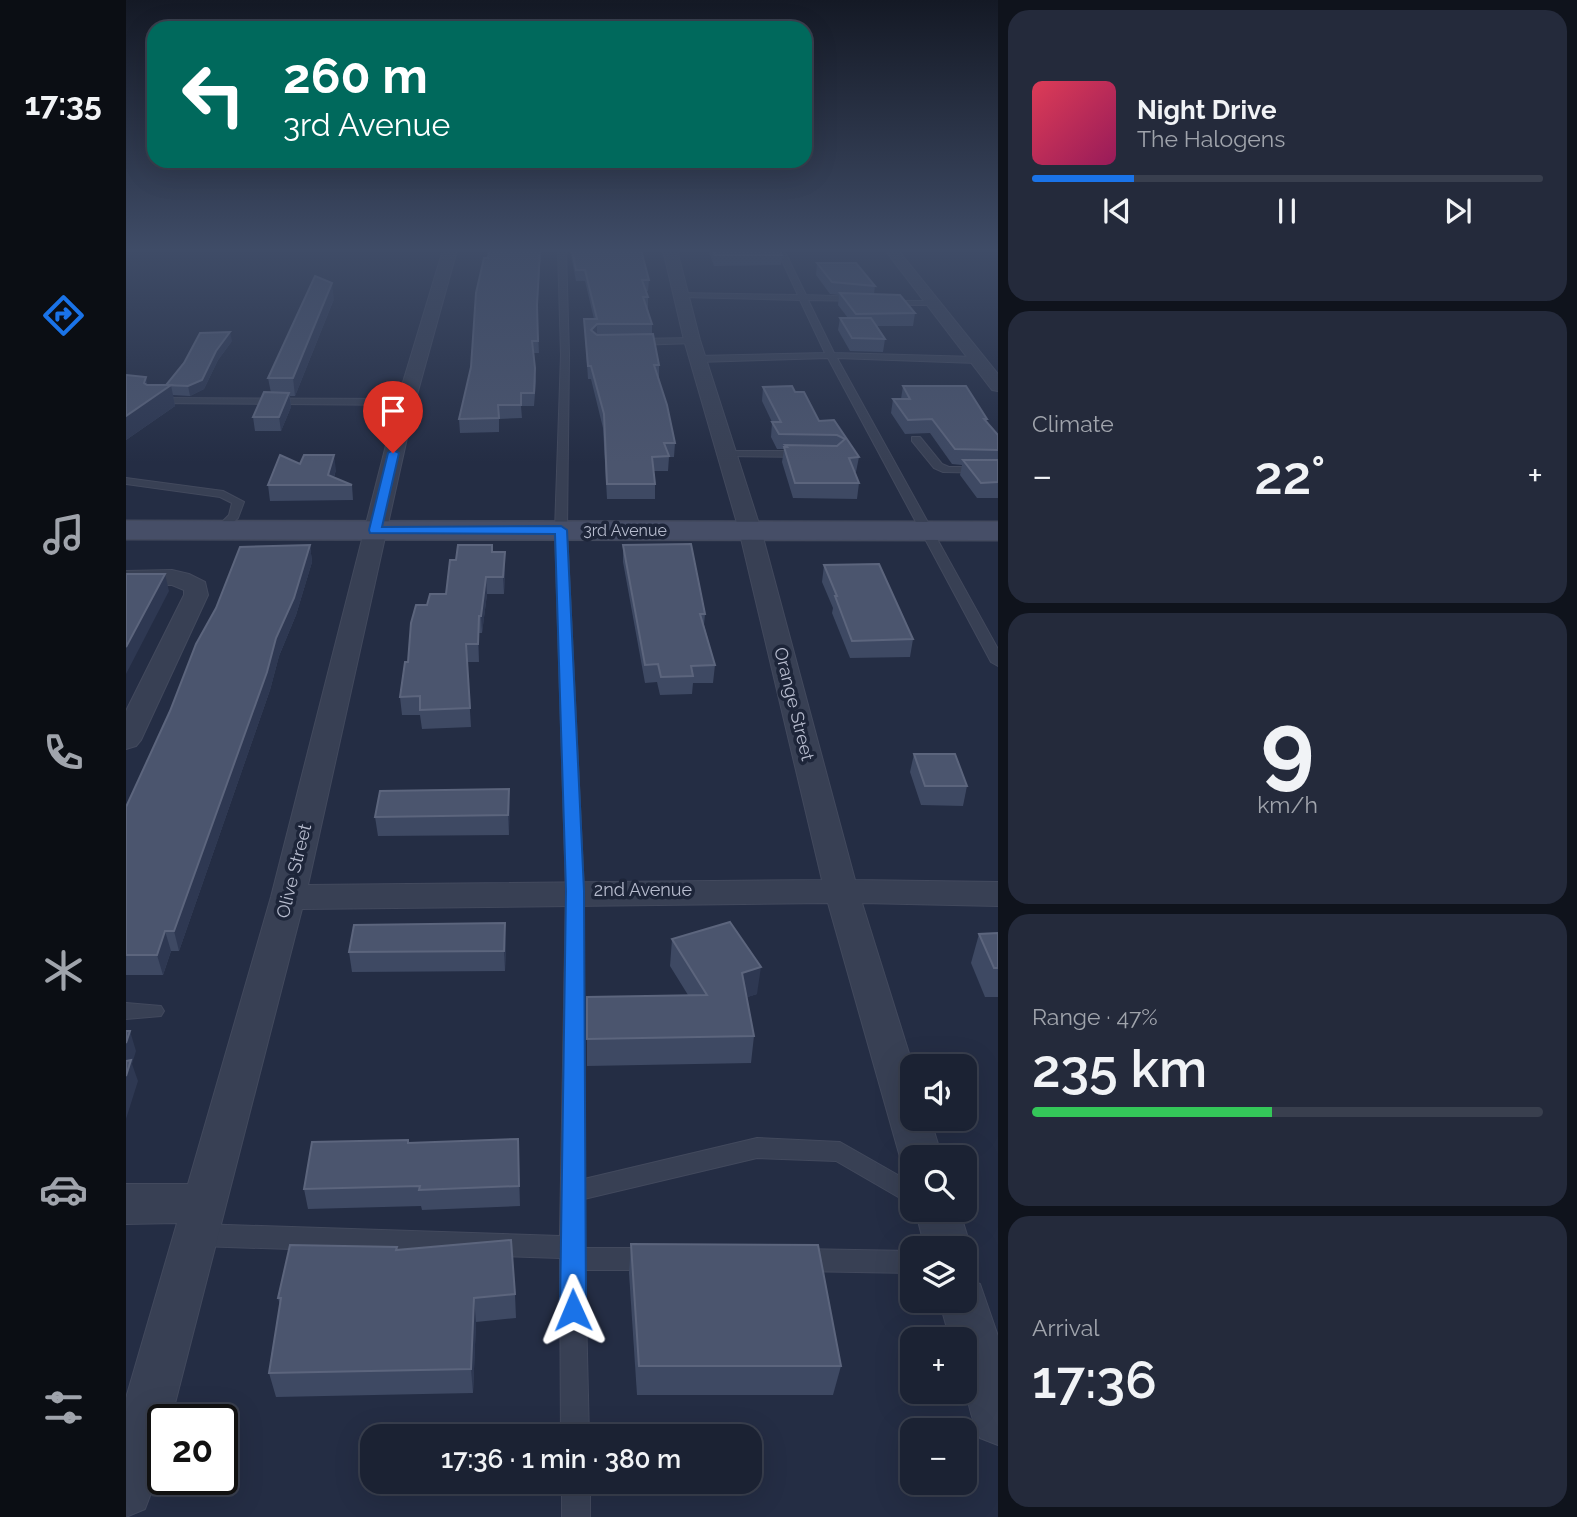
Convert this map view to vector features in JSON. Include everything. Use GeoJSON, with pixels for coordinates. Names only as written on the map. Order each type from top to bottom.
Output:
{"type":"FeatureCollection","features":[{"type":"Feature","properties":{"kind":"street","name":"Olive Street"},"geometry":{"type":"LineString","coordinates":[[126,1490],[288,897],[406,401],[429,321]]}},
{"type":"Feature","properties":{"kind":"street","name":"Orange Street"},"geometry":{"type":"LineString","coordinates":[[688,321],[750,530],[841,890],[917,1145]]}},
{"type":"Feature","properties":{"kind":"street"},"geometry":{"type":"LineString","coordinates":[[945,321],[998,386]]}},
{"type":"Feature","properties":{"kind":"street","name":"3rd Avenue"},"geometry":{"type":"LineString","coordinates":[[126,530],[998,531]]}},
{"type":"Feature","properties":{"kind":"street"},"geometry":{"type":"LineString","coordinates":[[126,578],[178,578],[189,581],[196,587],[196,595],[127,736]]}},
{"type":"Feature","properties":{"kind":"street","name":"2nd Avenue"},"geometry":{"type":"LineString","coordinates":[[288,897],[575,891],[841,890],[998,894]]}},
{"type":"Feature","properties":{"kind":"street"},"geometry":{"type":"LineString","coordinates":[[126,1204],[201,1219]]}},
{"type":"Feature","properties":{"kind":"street"},"geometry":{"type":"LineString","coordinates":[[967,1313],[998,1420]]}},
{"type":"Feature","properties":{"kind":"lane"},"geometry":{"type":"LineString","coordinates":[[564,321],[561,530],[575,891],[572,1192],[575,1424]]}},
{"type":"Feature","properties":{"kind":"lane"},"geometry":{"type":"LineString","coordinates":[[814,321],[923,530],[998,662]]}},
{"type":"Feature","properties":{"kind":"lane"},"geometry":{"type":"LineString","coordinates":[[624,342],[695,350],[976,360]]}},
{"type":"Feature","properties":{"kind":"lane"},"geometry":{"type":"LineString","coordinates":[[154,401],[406,401]]}},
{"type":"Feature","properties":{"kind":"lane"},"geometry":{"type":"LineString","coordinates":[[916,439],[938,466],[947,470],[998,470]]}},
{"type":"Feature","properties":{"kind":"lane"},"geometry":{"type":"LineString","coordinates":[[727,454],[822,454]]}},
{"type":"Feature","properties":{"kind":"lane"},"geometry":{"type":"LineString","coordinates":[[126,481],[223,494],[238,502],[234,516],[220,530]]}},
{"type":"Feature","properties":{"kind":"lane"},"geometry":{"type":"LineString","coordinates":[[126,1011],[154,1012]]}},
{"type":"Feature","properties":{"kind":"lane"},"geometry":{"type":"LineString","coordinates":[[572,1192],[757,1148],[839,1152],[900,1192]]}},
{"type":"Feature","properties":{"kind":"lane"},"geometry":{"type":"LineString","coordinates":[[201,1219],[572,1253],[678,1259]]}},
{"type":"Feature","properties":{"kind":"lane"},"geometry":{"type":"LineString","coordinates":[[772,1260],[900,1262]]}},
{"type":"Feature","properties":{"kind":"lane"},"geometry":{"type":"LineString","coordinates":[[576,1494],[576,1517]]}},
{"type":"Feature","properties":{"kind":"building"},"geometry":{"type":"Polygon","coordinates":[[[294,321],[316,321],[293,378],[268,378],[294,321]]]}},
{"type":"Feature","properties":{"kind":"building"},"geometry":{"type":"Polygon","coordinates":[[[474,321],[537,321],[538,341],[532,341],[534,393],[521,393],[521,405],[498,405],[499,418],[459,419],[471,367],[474,321]]]}},
{"type":"Feature","properties":{"kind":"building"},"geometry":{"type":"Polygon","coordinates":[[[584,321],[651,321],[652,324],[597,324],[591,330],[597,335],[653,334],[659,365],[654,365],[667,405],[675,443],[664,443],[669,456],[652,457],[655,484],[607,484],[604,414],[591,366],[588,366],[584,321]]]}},
{"type":"Feature","properties":{"kind":"building"},"geometry":{"type":"Polygon","coordinates":[[[842,321],[873,321],[885,339],[852,338],[842,321]]]}},
{"type":"Feature","properties":{"kind":"building"},"geometry":{"type":"Polygon","coordinates":[[[230,332],[216,351],[202,380],[188,386],[166,385],[184,363],[200,333],[230,332]]]}},
{"type":"Feature","properties":{"kind":"building"},"geometry":{"type":"Polygon","coordinates":[[[126,375],[146,377],[144,383],[147,385],[171,385],[126,416],[126,375]]]}},
{"type":"Feature","properties":{"kind":"building"},"geometry":{"type":"Polygon","coordinates":[[[792,386],[795,392],[804,392],[819,421],[834,420],[859,457],[849,458],[859,483],[795,483],[785,445],[837,446],[845,439],[837,435],[779,434],[772,422],[781,422],[763,387],[792,386]]]}},
{"type":"Feature","properties":{"kind":"building"},"geometry":{"type":"Polygon","coordinates":[[[903,386],[966,386],[987,419],[984,419],[998,435],[998,450],[955,449],[932,419],[908,420],[893,399],[910,399],[903,386]]]}},
{"type":"Feature","properties":{"kind":"building"},"geometry":{"type":"Polygon","coordinates":[[[264,392],[289,393],[279,417],[253,417],[264,392]]]}},
{"type":"Feature","properties":{"kind":"building"},"geometry":{"type":"Polygon","coordinates":[[[280,455],[300,464],[304,455],[334,455],[328,475],[352,485],[268,485],[280,455]]]}},
{"type":"Feature","properties":{"kind":"building"},"geometry":{"type":"Polygon","coordinates":[[[963,460],[998,460],[998,482],[981,483],[963,460]]]}},
{"type":"Feature","properties":{"kind":"building"},"geometry":{"type":"Polygon","coordinates":[[[691,544],[705,614],[700,614],[715,665],[691,666],[693,676],[661,677],[658,664],[645,665],[623,545],[691,544]]]}},
{"type":"Feature","properties":{"kind":"building"},"geometry":{"type":"Polygon","coordinates":[[[310,545],[294,598],[276,638],[267,672],[174,931],[165,931],[157,955],[126,955],[126,807],[170,711],[196,644],[216,608],[240,547],[310,545]]]}},
{"type":"Feature","properties":{"kind":"building"},"geometry":{"type":"Polygon","coordinates":[[[458,545],[492,545],[492,552],[505,552],[503,577],[486,577],[479,616],[478,644],[466,644],[470,708],[420,710],[420,696],[400,697],[405,662],[408,662],[411,623],[416,605],[427,605],[430,594],[446,594],[450,560],[456,560],[458,545]]]}},
{"type":"Feature","properties":{"kind":"building"},"geometry":{"type":"Polygon","coordinates":[[[879,564],[913,639],[852,641],[824,565],[879,564]]]}},
{"type":"Feature","properties":{"kind":"building"},"geometry":{"type":"Polygon","coordinates":[[[126,574],[165,574],[126,647],[126,574]]]}},
{"type":"Feature","properties":{"kind":"building"},"geometry":{"type":"Polygon","coordinates":[[[914,754],[955,754],[967,786],[925,786],[914,754]]]}},
{"type":"Feature","properties":{"kind":"building"},"geometry":{"type":"Polygon","coordinates":[[[509,789],[508,815],[375,817],[380,791],[509,789]]]}},
{"type":"Feature","properties":{"kind":"building"},"geometry":{"type":"Polygon","coordinates":[[[730,922],[761,967],[742,973],[754,1036],[587,1039],[587,997],[707,995],[672,939],[730,922]]]}},
{"type":"Feature","properties":{"kind":"building"},"geometry":{"type":"Polygon","coordinates":[[[505,923],[504,951],[349,952],[354,925],[505,923]]]}},
{"type":"Feature","properties":{"kind":"building"},"geometry":{"type":"Polygon","coordinates":[[[998,933],[998,968],[994,968],[979,934],[998,933]]]}},
{"type":"Feature","properties":{"kind":"building"},"geometry":{"type":"Polygon","coordinates":[[[131,1060],[126,1076],[126,1061],[131,1060]]]}},
{"type":"Feature","properties":{"kind":"building"},"geometry":{"type":"Polygon","coordinates":[[[518,1139],[519,1186],[419,1190],[420,1186],[304,1189],[312,1142],[408,1140],[408,1143],[518,1139]]]}},
{"type":"Feature","properties":{"kind":"building"},"geometry":{"type":"Polygon","coordinates":[[[511,1240],[515,1294],[474,1298],[471,1369],[269,1373],[281,1298],[278,1298],[290,1245],[397,1247],[396,1250],[511,1240]]]}},
{"type":"Feature","properties":{"kind":"building"},"geometry":{"type":"Polygon","coordinates":[[[631,1244],[818,1245],[841,1366],[639,1366],[631,1244]]]}},
{"type":"Feature","properties":{"kind":"route"},"geometry":{"type":"LineString","coordinates":[[393,453],[375,530],[561,530],[575,891],[573,1310]]}}]}
